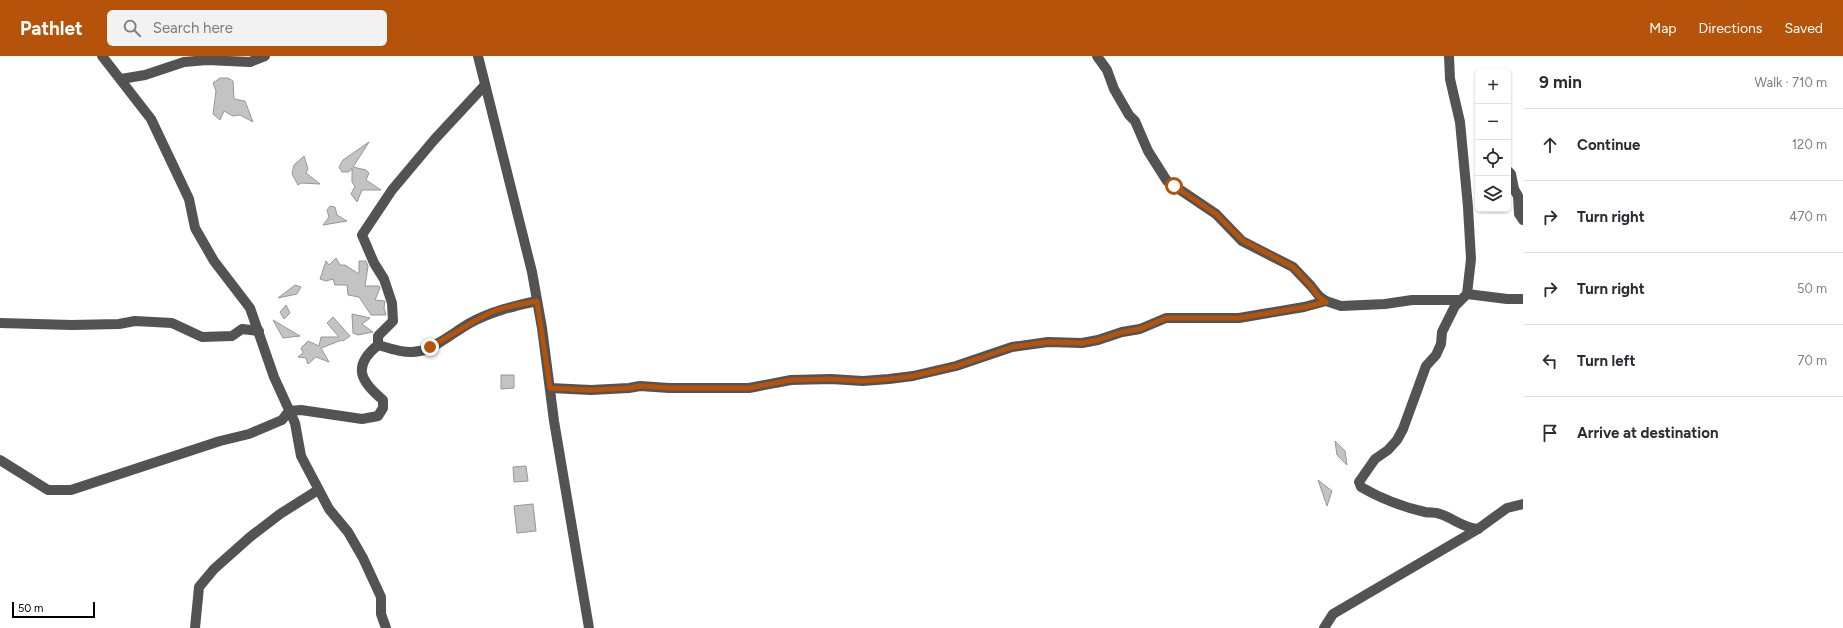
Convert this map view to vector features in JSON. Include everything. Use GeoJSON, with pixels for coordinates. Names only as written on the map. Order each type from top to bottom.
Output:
{"type":"FeatureCollection","features":[{"type":"Feature","properties":{"kind":"street"},"geometry":{"type":"LineString","coordinates":[[102,56],[152,119],[189,199],[195,228],[214,261],[250,308],[274,377],[294,423],[301,456],[329,509],[348,532],[363,558],[381,597],[381,614],[386,628]]}},
{"type":"Feature","properties":{"kind":"street"},"geometry":{"type":"LineString","coordinates":[[121,79],[145,75],[184,62],[207,60],[250,62],[265,56]]}},
{"type":"Feature","properties":{"kind":"street"},"geometry":{"type":"LineString","coordinates":[[478,56],[515,200],[537,301],[589,628]]}},
{"type":"Feature","properties":{"kind":"street"},"geometry":{"type":"LineString","coordinates":[[1097,56],[1107,70],[1114,89],[1129,115],[1135,121],[1148,151],[1167,181],[1216,214],[1242,240],[1293,267],[1311,286],[1318,296],[1326,302],[1341,306],[1385,304],[1412,300],[1464,297],[1523,300]]}},
{"type":"Feature","properties":{"kind":"street"},"geometry":{"type":"LineString","coordinates":[[1449,56],[1450,79],[1460,122],[1468,207],[1471,259],[1464,297],[1454,306],[1442,332],[1441,344],[1436,355],[1426,366],[1403,429],[1397,440],[1388,450],[1375,459],[1359,482],[1361,487],[1386,499],[1426,512],[1438,513],[1463,526],[1478,529]]}},
{"type":"Feature","properties":{"kind":"street"},"geometry":{"type":"LineString","coordinates":[[378,345],[378,336],[393,321],[392,303],[384,279],[374,263],[362,235],[392,190],[434,140],[485,85]]}},
{"type":"Feature","properties":{"kind":"street"},"geometry":{"type":"LineString","coordinates":[[1511,174],[1514,189],[1518,196],[1519,214],[1523,220]]}},
{"type":"Feature","properties":{"kind":"street"},"geometry":{"type":"LineString","coordinates":[[378,345],[398,350],[420,351],[492,312],[537,301]]}},
{"type":"Feature","properties":{"kind":"street"},"geometry":{"type":"LineString","coordinates":[[550,388],[591,390],[640,386],[670,388],[749,388],[791,380],[831,379],[863,381],[889,379],[913,376],[956,366],[1012,347],[1048,342],[1082,343],[1098,340],[1122,332],[1140,329],[1166,318],[1239,318],[1326,302]]}},
{"type":"Feature","properties":{"kind":"street"},"geometry":{"type":"LineString","coordinates":[[0,323],[72,325],[119,324],[135,321],[172,323],[202,337],[232,336],[242,329],[259,331]]}},
{"type":"Feature","properties":{"kind":"street"},"geometry":{"type":"LineString","coordinates":[[0,460],[48,490],[71,490],[220,441],[249,434],[282,420],[289,411],[301,410],[362,419],[378,416],[383,408],[383,400],[373,392],[364,379],[361,367],[366,355],[378,345]]}},
{"type":"Feature","properties":{"kind":"street"},"geometry":{"type":"LineString","coordinates":[[195,628],[200,587],[214,570],[250,537],[280,514],[318,490]]}},
{"type":"Feature","properties":{"kind":"street"},"geometry":{"type":"LineString","coordinates":[[1324,628],[1333,614],[1478,529],[1507,508],[1523,504]]}},
{"type":"Feature","properties":{"kind":"building"},"geometry":{"type":"Polygon","coordinates":[[[220,78],[228,78],[233,81],[234,99],[245,101],[253,122],[240,115],[233,116],[224,111],[220,120],[213,114],[216,91],[213,83],[220,78]]]}},
{"type":"Feature","properties":{"kind":"building"},"geometry":{"type":"Polygon","coordinates":[[[369,142],[353,167],[366,170],[369,173],[366,180],[381,190],[362,190],[357,202],[351,194],[355,186],[352,182],[352,168],[349,172],[342,172],[339,167],[343,160],[369,142]]]}},
{"type":"Feature","properties":{"kind":"building"},"geometry":{"type":"Polygon","coordinates":[[[304,156],[308,169],[306,173],[320,184],[301,183],[298,185],[292,174],[294,165],[304,156]]]}},
{"type":"Feature","properties":{"kind":"building"},"geometry":{"type":"Polygon","coordinates":[[[330,206],[335,207],[337,215],[347,221],[323,225],[329,217],[327,210],[330,206]]]}},
{"type":"Feature","properties":{"kind":"building"},"geometry":{"type":"Polygon","coordinates":[[[336,258],[340,265],[345,265],[359,274],[359,261],[366,261],[368,266],[365,286],[379,286],[380,288],[375,300],[385,301],[384,308],[386,315],[371,315],[359,297],[348,295],[347,285],[335,285],[333,279],[326,281],[320,279],[326,261],[329,265],[336,258]]]}},
{"type":"Feature","properties":{"kind":"building"},"geometry":{"type":"Polygon","coordinates":[[[295,285],[301,287],[297,294],[278,298],[295,285]]]}},
{"type":"Feature","properties":{"kind":"building"},"geometry":{"type":"Polygon","coordinates":[[[286,305],[290,313],[284,319],[280,312],[286,305]]]}},
{"type":"Feature","properties":{"kind":"building"},"geometry":{"type":"Polygon","coordinates":[[[352,314],[370,318],[362,324],[373,332],[358,335],[353,333],[352,314]]]}},
{"type":"Feature","properties":{"kind":"building"},"geometry":{"type":"Polygon","coordinates":[[[333,317],[350,336],[343,341],[342,340],[321,348],[329,362],[316,357],[308,364],[306,358],[298,357],[303,353],[301,348],[308,341],[319,346],[321,337],[339,337],[327,323],[333,317]]]}},
{"type":"Feature","properties":{"kind":"building"},"geometry":{"type":"Polygon","coordinates":[[[273,320],[300,336],[283,338],[273,320]]]}},
{"type":"Feature","properties":{"kind":"building"},"geometry":{"type":"Polygon","coordinates":[[[501,375],[514,375],[514,388],[501,389],[501,375]]]}},
{"type":"Feature","properties":{"kind":"building"},"geometry":{"type":"Polygon","coordinates":[[[1335,441],[1345,451],[1347,465],[1337,455],[1335,441]]]}},
{"type":"Feature","properties":{"kind":"building"},"geometry":{"type":"Polygon","coordinates":[[[526,466],[528,481],[514,482],[513,467],[526,466]]]}},
{"type":"Feature","properties":{"kind":"building"},"geometry":{"type":"Polygon","coordinates":[[[1318,480],[1332,491],[1327,506],[1318,480]]]}},
{"type":"Feature","properties":{"kind":"building"},"geometry":{"type":"Polygon","coordinates":[[[533,504],[536,531],[517,533],[514,506],[533,504]]]}},
{"type":"Feature","properties":{"kind":"route"},"geometry":{"type":"LineString","coordinates":[[430,347],[448,338],[470,323],[492,312],[507,307],[537,301],[550,388],[610,390],[640,386],[670,388],[749,388],[791,380],[831,379],[863,381],[913,376],[956,366],[1012,347],[1048,342],[1082,343],[1098,340],[1122,332],[1140,329],[1153,322],[1166,318],[1239,318],[1326,302],[1318,296],[1300,273],[1293,267],[1273,255],[1251,246],[1242,240],[1216,214],[1174,186]]}}]}
